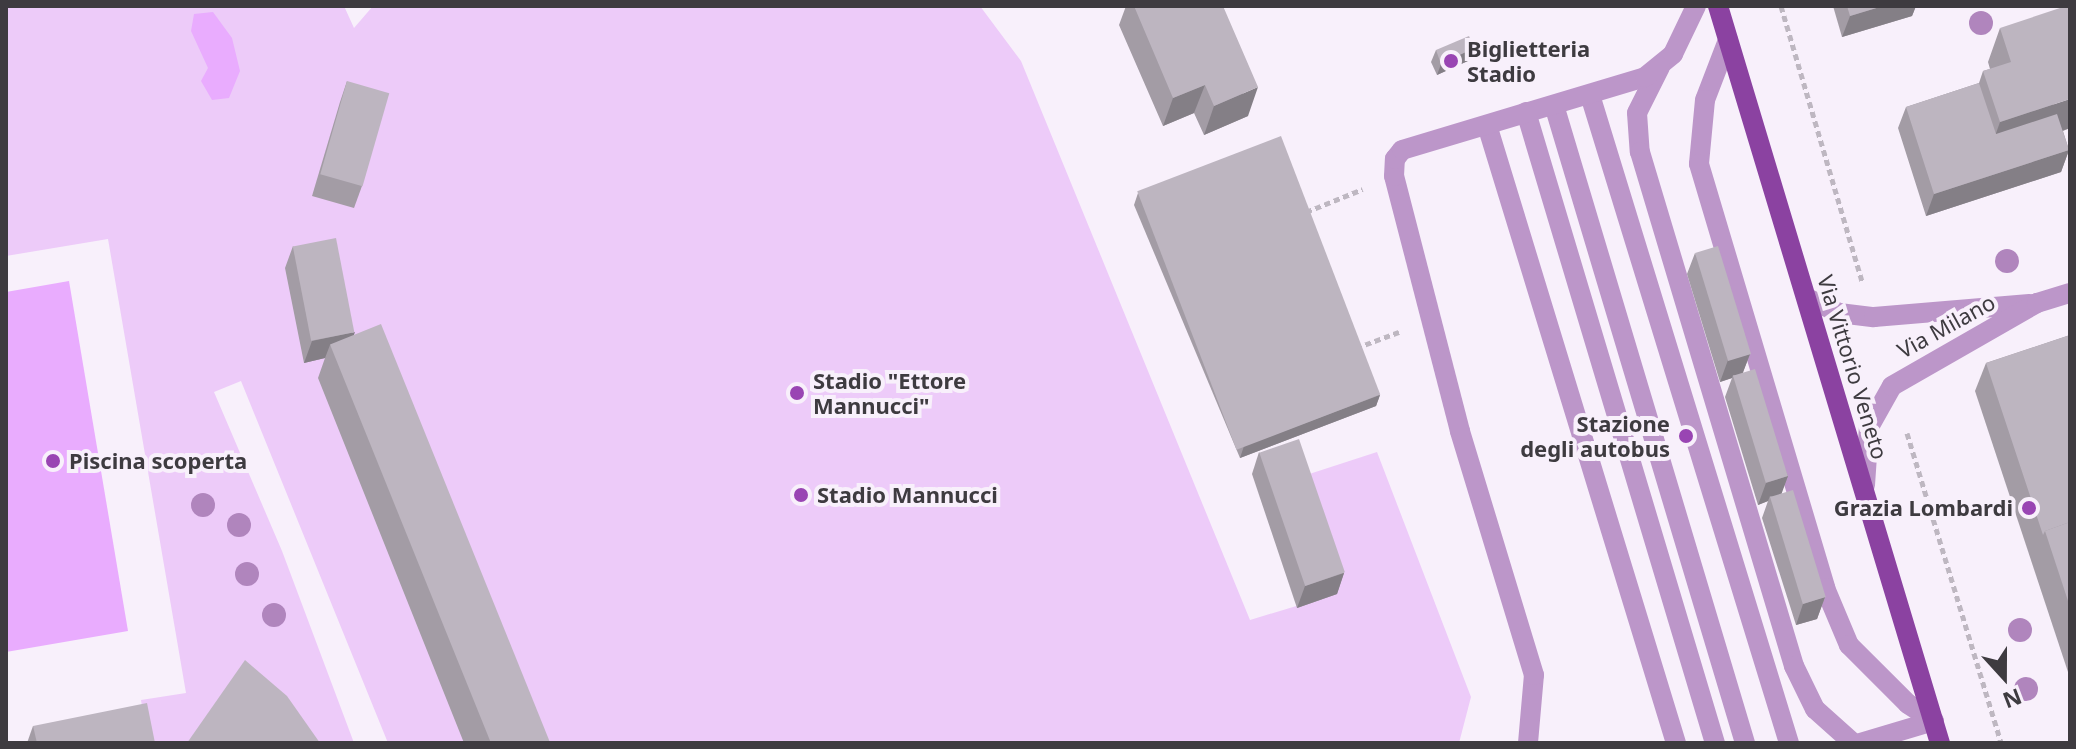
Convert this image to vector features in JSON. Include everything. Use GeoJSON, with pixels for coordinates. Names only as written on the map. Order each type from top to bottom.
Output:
{"type":"FeatureCollection","features":[{"type":"Feature","properties":{"kind":"main road","name":"Via Vittorio Veneto"},"geometry":{"type":"LineString","coordinates":[[1718,6],[1940,743]]}},
{"type":"Feature","properties":{"kind":"street"},"geometry":{"type":"LineString","coordinates":[[1696,6],[1687,31],[1660,67],[1637,113],[1640,152],[1794,666],[1815,709],[1853,743]]}},
{"type":"Feature","properties":{"kind":"street"},"geometry":{"type":"LineString","coordinates":[[1728,40],[1705,100],[1699,164],[1825,588],[1849,645],[1908,704],[1934,721]]}},
{"type":"Feature","properties":{"kind":"street"},"geometry":{"type":"LineString","coordinates":[[1528,743],[1534,675],[1460,431],[1434,319],[1394,176],[1395,159],[1402,150],[1633,83],[1660,67]]}},
{"type":"Feature","properties":{"kind":"street"},"geometry":{"type":"LineString","coordinates":[[1590,95],[1789,743]]}},
{"type":"Feature","properties":{"kind":"street"},"geometry":{"type":"LineString","coordinates":[[1554,105],[1745,743]]}},
{"type":"Feature","properties":{"kind":"street"},"geometry":{"type":"LineString","coordinates":[[1526,112],[1715,743]]}},
{"type":"Feature","properties":{"kind":"street"},"geometry":{"type":"LineString","coordinates":[[1487,125],[1676,743]]}},
{"type":"Feature","properties":{"kind":"street","name":"Via Milano"},"geometry":{"type":"LineString","coordinates":[[1807,298],[1839,313],[1874,317],[2037,303],[2070,293]]}},
{"type":"Feature","properties":{"kind":"street","name":"Via Milano"},"geometry":{"type":"LineString","coordinates":[[1865,489],[1869,427],[1892,386],[2037,303]]}},
{"type":"Feature","properties":{"kind":"street"},"geometry":{"type":"LineString","coordinates":[[1860,743],[1934,721]]}},
{"type":"Feature","properties":{"kind":"path"},"geometry":{"type":"LineString","coordinates":[[1781,6],[1866,292]]}},
{"type":"Feature","properties":{"kind":"path"},"geometry":{"type":"LineString","coordinates":[[1302,213],[1394,176]]}},
{"type":"Feature","properties":{"kind":"path"},"geometry":{"type":"LineString","coordinates":[[1356,348],[1434,319]]}},
{"type":"Feature","properties":{"kind":"path"},"geometry":{"type":"LineString","coordinates":[[1914,421],[1906,434],[2001,743]]}},
{"type":"Feature","properties":{"kind":"shaded area","name":"Stadio \"Ettore Mannucci\""},"geometry":{"type":"Polygon","coordinates":[[[6,6],[344,6],[354,28],[373,6],[980,6],[1021,61],[1250,620],[1336,594],[1297,478],[1377,452],[1471,697],[1459,743],[388,743],[241,381],[214,392],[282,551],[354,743],[136,743],[146,734],[141,700],[186,693],[108,239],[6,256],[6,6]]]}},
{"type":"Feature","properties":{"kind":"shaded area"},"geometry":{"type":"Polygon","coordinates":[[[213,12],[232,38],[240,71],[229,98],[212,100],[201,81],[208,68],[191,31],[194,14],[213,12]]]}},
{"type":"Feature","properties":{"kind":"shaded area","name":"Piscina scoperta"},"geometry":{"type":"Polygon","coordinates":[[[69,281],[128,631],[6,652],[6,292],[69,281]]]}},
{"type":"Feature","properties":{"kind":"building"},"geometry":{"type":"Polygon","coordinates":[[[1134,6],[1223,6],[1258,87],[1214,106],[1205,85],[1173,98],[1134,6]]]}},
{"type":"Feature","properties":{"kind":"building"},"geometry":{"type":"Polygon","coordinates":[[[1847,6],[1883,6],[1850,16],[1847,6]]]}},
{"type":"Feature","properties":{"kind":"building"},"geometry":{"type":"Polygon","coordinates":[[[2070,6],[2070,99],[2000,122],[1983,71],[2011,62],[2000,28],[2070,6]]]}},
{"type":"Feature","properties":{"kind":"building"},"geometry":{"type":"Polygon","coordinates":[[[1469,36],[1474,48],[1441,64],[1436,50],[1469,36]]]}},
{"type":"Feature","properties":{"kind":"building"},"geometry":{"type":"Polygon","coordinates":[[[347,81],[389,93],[363,186],[320,174],[347,81]]]}},
{"type":"Feature","properties":{"kind":"building"},"geometry":{"type":"Polygon","coordinates":[[[1979,83],[1996,134],[2057,114],[2069,150],[1934,194],[1906,107],[1979,83]]]}},
{"type":"Feature","properties":{"kind":"building"},"geometry":{"type":"Polygon","coordinates":[[[1281,136],[1380,395],[1236,450],[1137,191],[1281,136]]]}},
{"type":"Feature","properties":{"kind":"building"},"geometry":{"type":"Polygon","coordinates":[[[336,238],[354,332],[311,341],[293,246],[336,238]]]}},
{"type":"Feature","properties":{"kind":"building"},"geometry":{"type":"Polygon","coordinates":[[[1718,246],[1751,354],[1728,361],[1695,253],[1718,246]]]}},
{"type":"Feature","properties":{"kind":"building"},"geometry":{"type":"Polygon","coordinates":[[[381,324],[550,742],[491,743],[330,345],[381,324]]]}},
{"type":"Feature","properties":{"kind":"building"},"geometry":{"type":"Polygon","coordinates":[[[2070,335],[2070,522],[2045,531],[2043,535],[1986,363],[2070,335]]]}},
{"type":"Feature","properties":{"kind":"building"},"geometry":{"type":"Polygon","coordinates":[[[1755,369],[1788,476],[1766,483],[1733,376],[1755,369]]]}},
{"type":"Feature","properties":{"kind":"building"},"geometry":{"type":"Polygon","coordinates":[[[1299,439],[1345,572],[1305,586],[1259,453],[1299,439]]]}},
{"type":"Feature","properties":{"kind":"building"},"geometry":{"type":"Polygon","coordinates":[[[1793,490],[1826,597],[1803,604],[1770,497],[1793,490]]]}},
{"type":"Feature","properties":{"kind":"building"},"geometry":{"type":"Polygon","coordinates":[[[2070,522],[2070,607],[2045,531],[2070,522]]]}},
{"type":"Feature","properties":{"kind":"building"},"geometry":{"type":"Polygon","coordinates":[[[245,660],[287,696],[320,743],[187,743],[245,660]]]}},
{"type":"Feature","properties":{"kind":"building"},"geometry":{"type":"Polygon","coordinates":[[[147,703],[155,743],[37,743],[33,726],[147,703]]]}},
{"type":"Feature","properties":{"kind":"place","name":"Biglietteria Stadio"},"geometry":{"type":"Point","coordinates":[1451,61]}},
{"type":"Feature","properties":{"kind":"place","name":"Stadio \"Ettore Mannucci\""},"geometry":{"type":"Point","coordinates":[797,393]}},
{"type":"Feature","properties":{"kind":"place","name":"Stazione degli autobus"},"geometry":{"type":"Point","coordinates":[1686,436]}},
{"type":"Feature","properties":{"kind":"place","name":"Piscina scoperta"},"geometry":{"type":"Point","coordinates":[53,461]}},
{"type":"Feature","properties":{"kind":"place","name":"Stadio Mannucci"},"geometry":{"type":"Point","coordinates":[801,495]}},
{"type":"Feature","properties":{"kind":"place","name":"Grazia Lombardi"},"geometry":{"type":"Point","coordinates":[2029,508]}}]}
